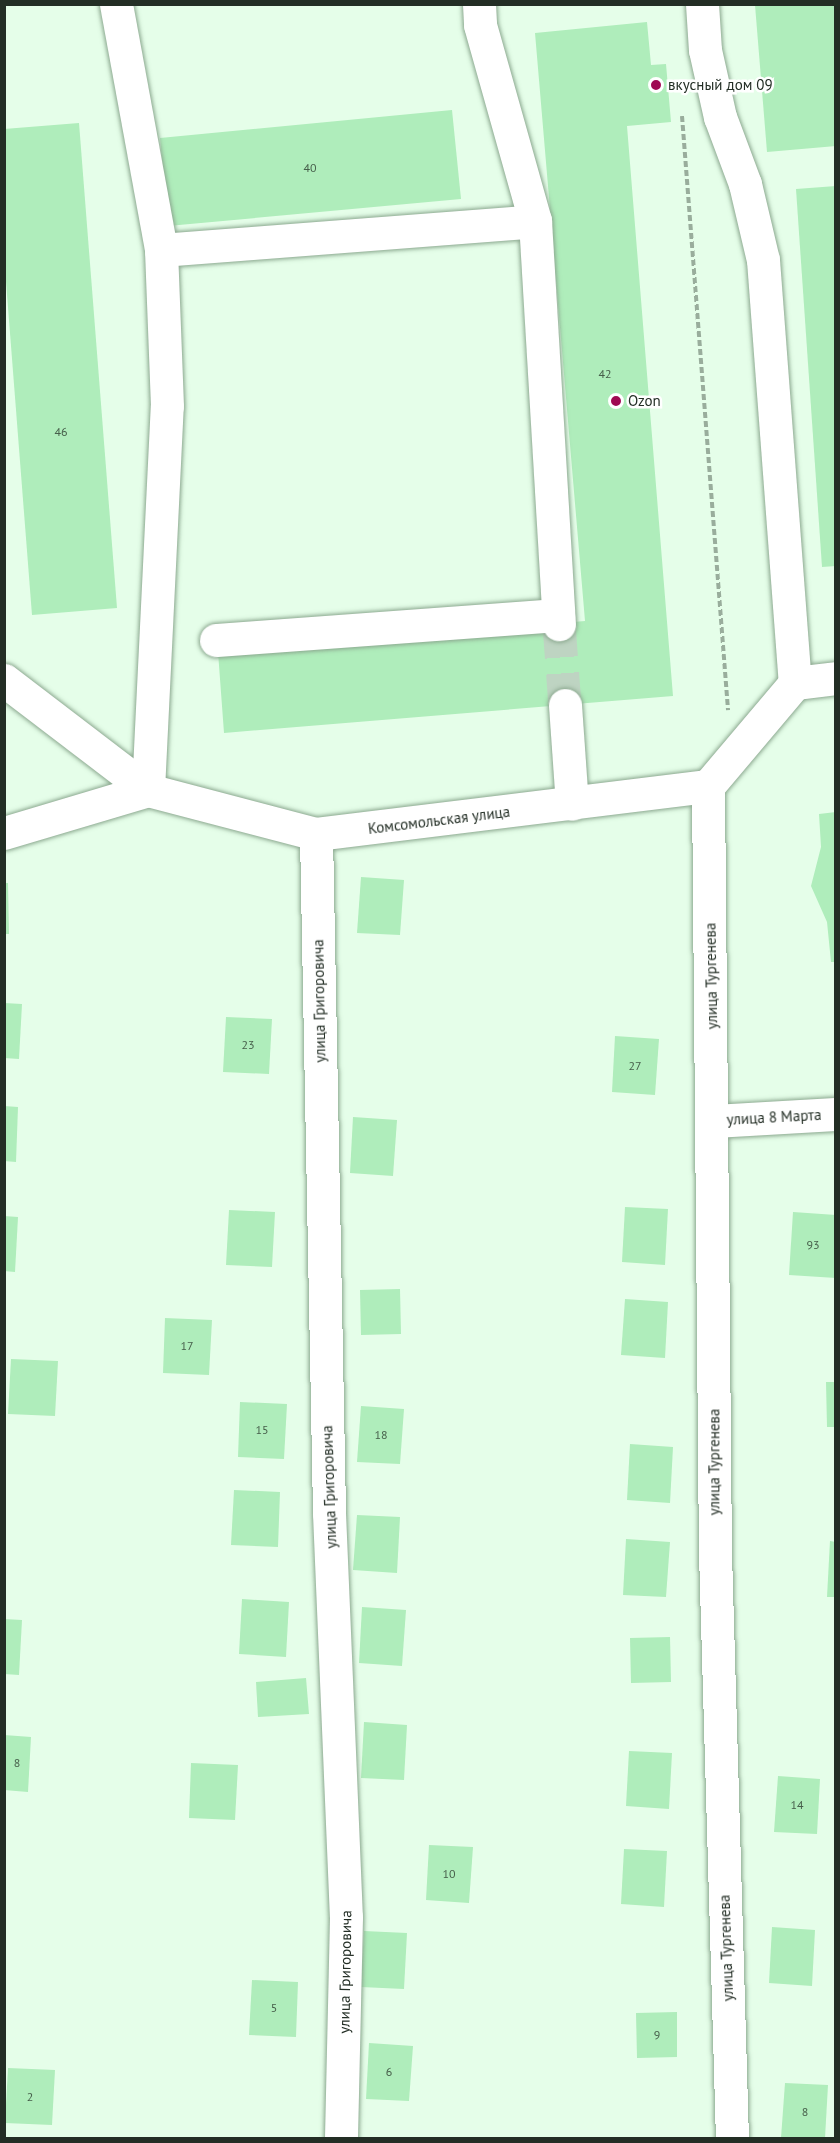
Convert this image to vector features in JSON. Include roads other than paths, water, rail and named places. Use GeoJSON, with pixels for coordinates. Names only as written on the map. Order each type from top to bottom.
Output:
{"type":"FeatureCollection","features":[{"type":"Feature","properties":{"kind":"street"},"geometry":{"type":"LineString","coordinates":[[116,4],[161,250],[167,406],[148,790]]}},
{"type":"Feature","properties":{"kind":"street"},"geometry":{"type":"LineString","coordinates":[[216,640],[558,619],[534,221],[480,25],[479,4]]}},
{"type":"Feature","properties":{"kind":"street"},"geometry":{"type":"LineString","coordinates":[[702,4],[705,50],[720,117],[745,184],[763,260],[795,683]]}},
{"type":"Feature","properties":{"kind":"street"},"geometry":{"type":"LineString","coordinates":[[161,250],[534,221]]}},
{"type":"Feature","properties":{"kind":"street"},"geometry":{"type":"LineString","coordinates":[[708,786],[795,683],[836,678]]}},
{"type":"Feature","properties":{"kind":"street"},"geometry":{"type":"LineString","coordinates":[[4,680],[148,790]]}},
{"type":"Feature","properties":{"kind":"street"},"geometry":{"type":"LineString","coordinates":[[565,705],[572,804]]}},
{"type":"Feature","properties":{"kind":"street","name":"Комсомольская улица"},"geometry":{"type":"LineString","coordinates":[[148,790],[316,834],[708,786]]}},
{"type":"Feature","properties":{"kind":"street","name":"улица Тургенева"},"geometry":{"type":"LineString","coordinates":[[708,786],[713,1121],[715,1553],[732,2139]]}},
{"type":"Feature","properties":{"kind":"street"},"geometry":{"type":"LineString","coordinates":[[4,832],[148,790]]}},
{"type":"Feature","properties":{"kind":"street","name":"улица Григоровича"},"geometry":{"type":"LineString","coordinates":[[316,834],[329,1513],[346,1917],[341,2139]]}},
{"type":"Feature","properties":{"kind":"street","name":"улица 8 Марта"},"geometry":{"type":"LineString","coordinates":[[713,1121],[836,1114]]}},
{"type":"Feature","properties":{"kind":"tunnel"},"geometry":{"type":"LineString","coordinates":[[559,624],[565,705]]}},
{"type":"Feature","properties":{"kind":"place","name":"вкусный дом 09"},"geometry":{"type":"Point","coordinates":[656,85]}},
{"type":"Feature","properties":{"kind":"place","name":"Ozon"},"geometry":{"type":"Point","coordinates":[616,401]}}]}
